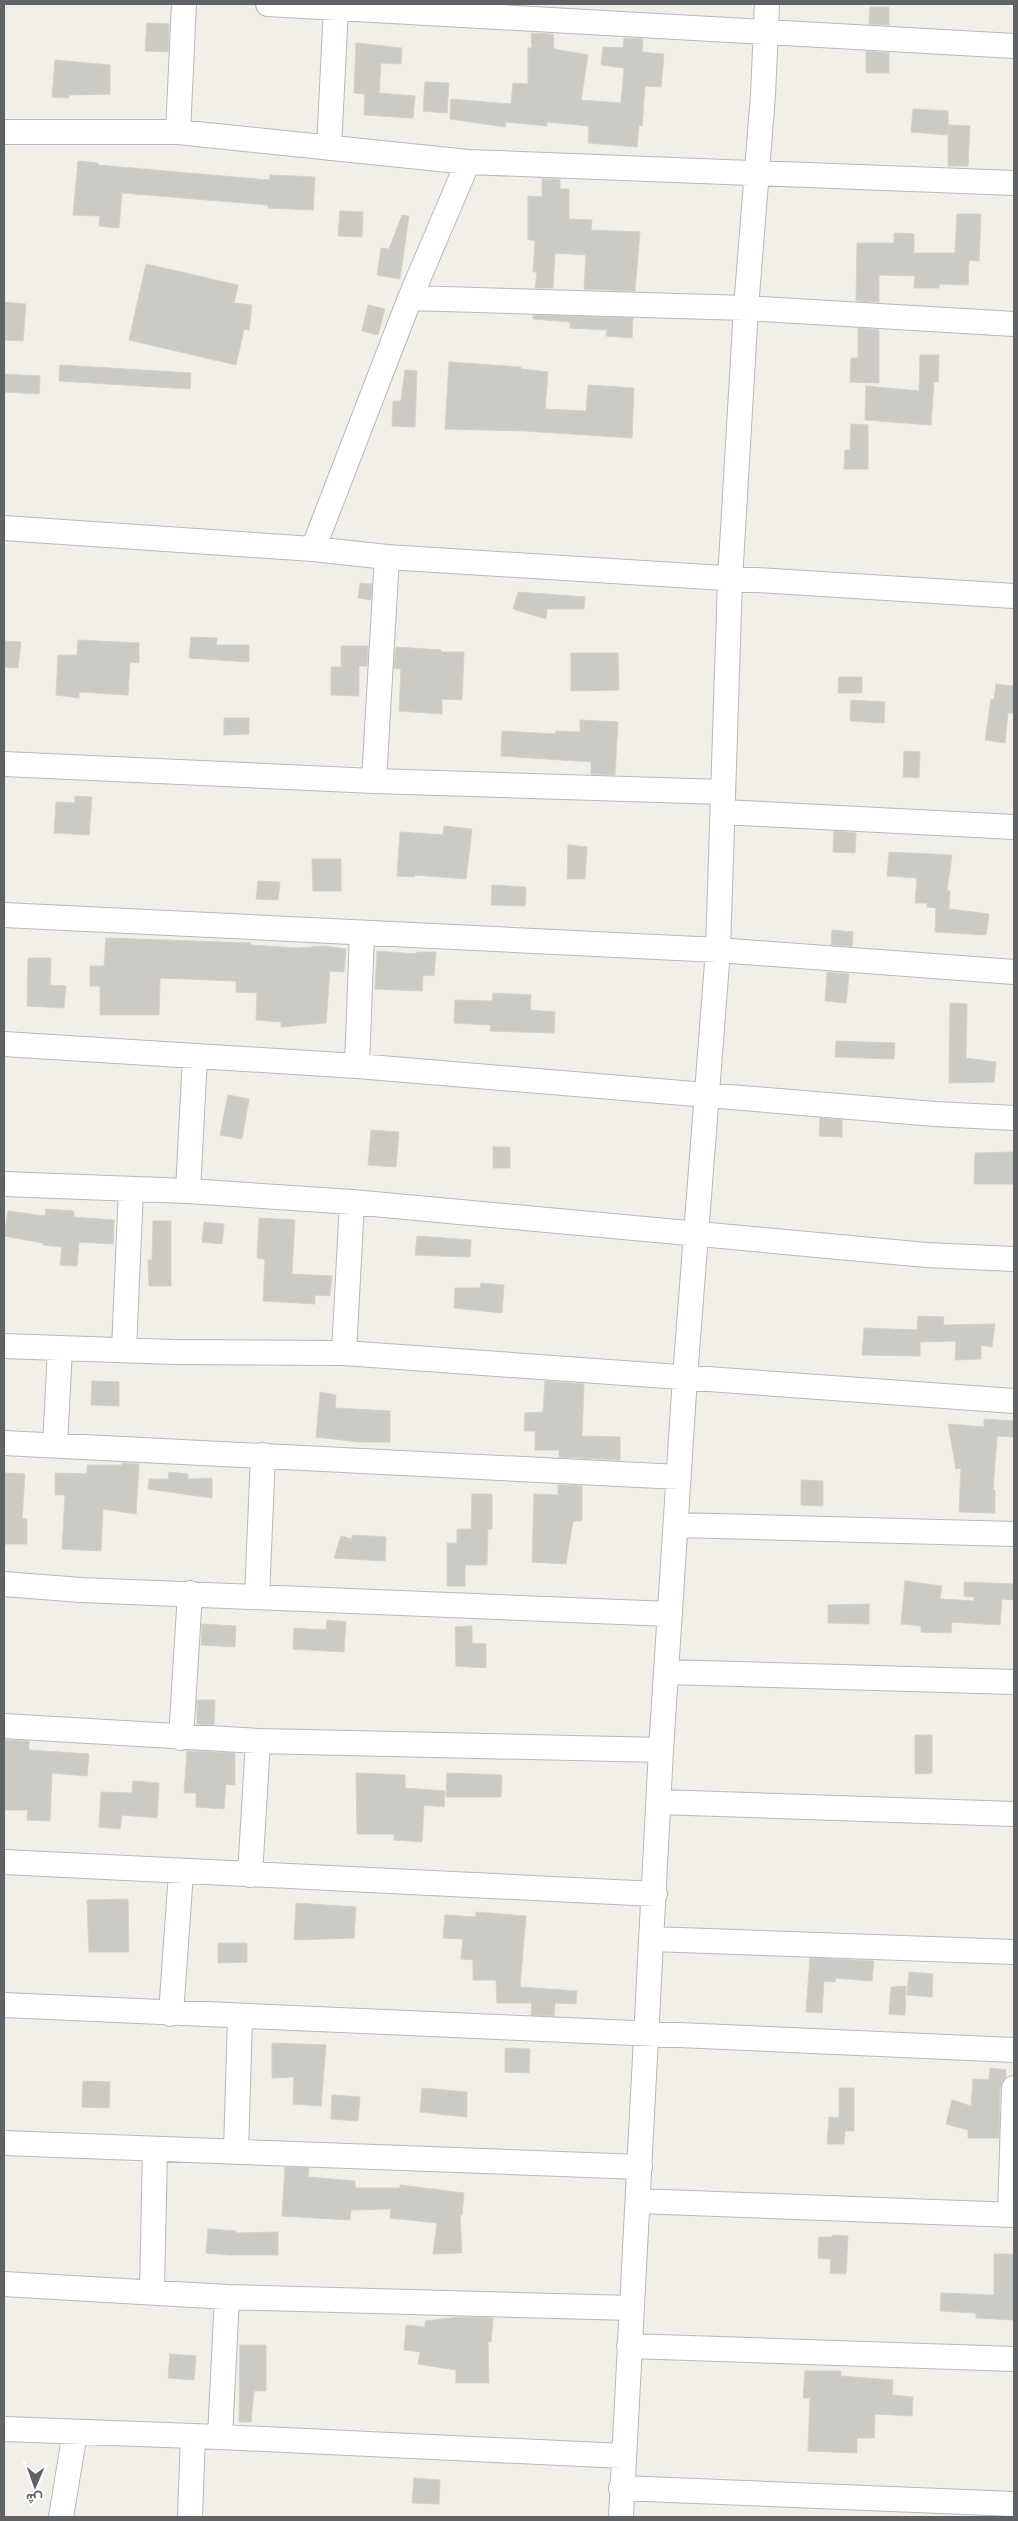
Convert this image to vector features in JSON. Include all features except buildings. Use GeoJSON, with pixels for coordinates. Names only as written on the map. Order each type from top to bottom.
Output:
{"type":"FeatureCollection","features":[{"type":"Feature","properties":{"kind":"street"},"geometry":{"type":"LineString","coordinates":[[178,132],[184,4]]}},
{"type":"Feature","properties":{"kind":"street"},"geometry":{"type":"LineString","coordinates":[[268,4],[1014,46]]}},
{"type":"Feature","properties":{"kind":"street"},"geometry":{"type":"LineString","coordinates":[[621,2517],[631,2308],[648,2032],[661,1750],[668,1672],[685,1377],[718,950],[730,580],[767,4]]}},
{"type":"Feature","properties":{"kind":"street"},"geometry":{"type":"LineString","coordinates":[[329,148],[336,8]]}},
{"type":"Feature","properties":{"kind":"street"},"geometry":{"type":"LineString","coordinates":[[4,132],[178,132],[468,162],[1014,183]]}},
{"type":"Feature","properties":{"kind":"street"},"geometry":{"type":"LineString","coordinates":[[314,549],[410,298],[468,162]]}},
{"type":"Feature","properties":{"kind":"street"},"geometry":{"type":"LineString","coordinates":[[410,298],[746,308],[1014,324]]}},
{"type":"Feature","properties":{"kind":"street"},"geometry":{"type":"LineString","coordinates":[[4,528],[314,549],[387,557],[730,580],[1014,596]]}},
{"type":"Feature","properties":{"kind":"street"},"geometry":{"type":"LineString","coordinates":[[374,781],[387,557]]}},
{"type":"Feature","properties":{"kind":"street"},"geometry":{"type":"LineString","coordinates":[[4,764],[374,781],[723,802],[1014,826]]}},
{"type":"Feature","properties":{"kind":"street"},"geometry":{"type":"LineString","coordinates":[[4,915],[718,950],[1014,972]]}},
{"type":"Feature","properties":{"kind":"street"},"geometry":{"type":"LineString","coordinates":[[357,1066],[362,932]]}},
{"type":"Feature","properties":{"kind":"street"},"geometry":{"type":"LineString","coordinates":[[4,1044],[357,1066],[1014,1118]]}},
{"type":"Feature","properties":{"kind":"street"},"geometry":{"type":"LineString","coordinates":[[188,1191],[195,1056]]}},
{"type":"Feature","properties":{"kind":"street"},"geometry":{"type":"LineString","coordinates":[[4,1184],[188,1191],[352,1202],[926,1255],[1014,1259]]}},
{"type":"Feature","properties":{"kind":"street"},"geometry":{"type":"LineString","coordinates":[[124,1350],[131,1189]]}},
{"type":"Feature","properties":{"kind":"street"},"geometry":{"type":"LineString","coordinates":[[344,1354],[352,1202]]}},
{"type":"Feature","properties":{"kind":"street"},"geometry":{"type":"LineString","coordinates":[[4,1346],[344,1354],[1014,1401]]}},
{"type":"Feature","properties":{"kind":"street"},"geometry":{"type":"LineString","coordinates":[[55,1445],[60,1348]]}},
{"type":"Feature","properties":{"kind":"street"},"geometry":{"type":"LineString","coordinates":[[4,1443],[678,1477]]}},
{"type":"Feature","properties":{"kind":"street"},"geometry":{"type":"LineString","coordinates":[[257,1597],[263,1455]]}},
{"type":"Feature","properties":{"kind":"street"},"geometry":{"type":"LineString","coordinates":[[676,1525],[1014,1534]]}},
{"type":"Feature","properties":{"kind":"street"},"geometry":{"type":"LineString","coordinates":[[4,1584],[190,1594],[670,1614]]}},
{"type":"Feature","properties":{"kind":"street"},"geometry":{"type":"LineString","coordinates":[[181,1738],[190,1594]]}},
{"type":"Feature","properties":{"kind":"street"},"geometry":{"type":"LineString","coordinates":[[668,1672],[1014,1682]]}},
{"type":"Feature","properties":{"kind":"street"},"geometry":{"type":"LineString","coordinates":[[4,1726],[181,1738],[258,1741],[661,1750]]}},
{"type":"Feature","properties":{"kind":"street"},"geometry":{"type":"LineString","coordinates":[[250,1875],[258,1741]]}},
{"type":"Feature","properties":{"kind":"street"},"geometry":{"type":"LineString","coordinates":[[659,1802],[1014,1814]]}},
{"type":"Feature","properties":{"kind":"street"},"geometry":{"type":"LineString","coordinates":[[4,1862],[655,1894]]}},
{"type":"Feature","properties":{"kind":"street"},"geometry":{"type":"LineString","coordinates":[[171,2014],[181,1872]]}},
{"type":"Feature","properties":{"kind":"street"},"geometry":{"type":"LineString","coordinates":[[652,1939],[1014,1952]]}},
{"type":"Feature","properties":{"kind":"street"},"geometry":{"type":"LineString","coordinates":[[4,2005],[240,2018],[648,2032],[1014,2050]]}},
{"type":"Feature","properties":{"kind":"street"},"geometry":{"type":"LineString","coordinates":[[236,2151],[240,2018]]}},
{"type":"Feature","properties":{"kind":"street"},"geometry":{"type":"LineString","coordinates":[[638,2201],[1012,2215],[1014,2088]]}},
{"type":"Feature","properties":{"kind":"street"},"geometry":{"type":"LineString","coordinates":[[4,2144],[640,2167]]}},
{"type":"Feature","properties":{"kind":"street"},"geometry":{"type":"LineString","coordinates":[[152,2291],[155,2149]]}},
{"type":"Feature","properties":{"kind":"street"},"geometry":{"type":"LineString","coordinates":[[4,2284],[152,2291],[227,2297],[631,2308]]}},
{"type":"Feature","properties":{"kind":"street"},"geometry":{"type":"LineString","coordinates":[[220,2437],[227,2297]]}},
{"type":"Feature","properties":{"kind":"street"},"geometry":{"type":"LineString","coordinates":[[629,2346],[1014,2359]]}},
{"type":"Feature","properties":{"kind":"street"},"geometry":{"type":"LineString","coordinates":[[4,2429],[623,2456]]}},
{"type":"Feature","properties":{"kind":"street"},"geometry":{"type":"LineString","coordinates":[[61,2517],[75,2432]]}},
{"type":"Feature","properties":{"kind":"street"},"geometry":{"type":"LineString","coordinates":[[190,2517],[193,2436]]}},
{"type":"Feature","properties":{"kind":"street"},"geometry":{"type":"LineString","coordinates":[[622,2488],[1014,2504]]}}]}
